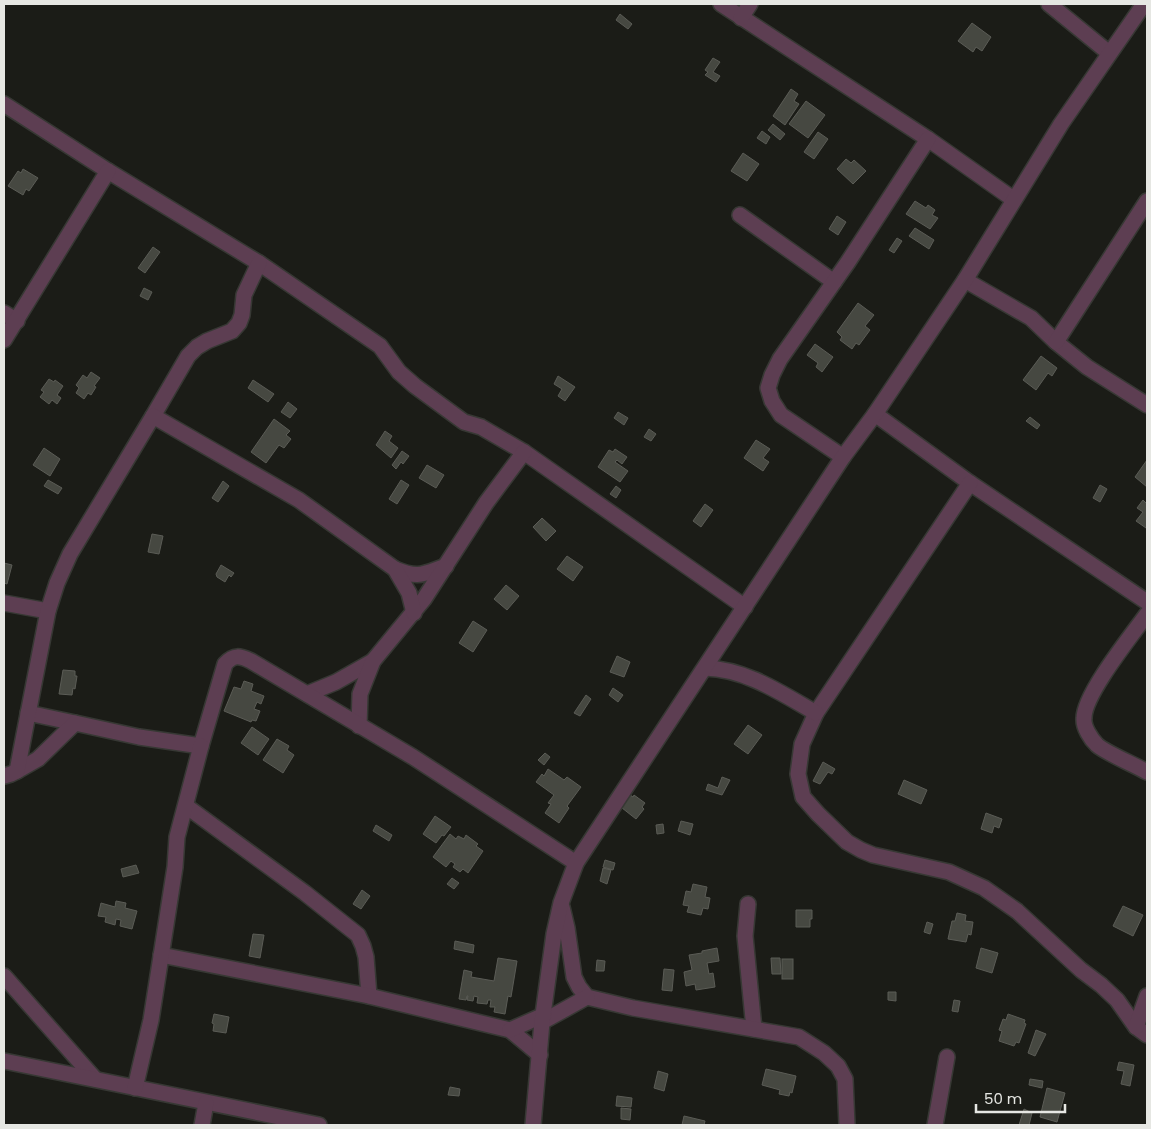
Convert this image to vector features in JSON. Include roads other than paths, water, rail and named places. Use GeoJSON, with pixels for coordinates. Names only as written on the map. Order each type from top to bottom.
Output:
{"type":"FeatureCollection","features":[{"type":"Feature","properties":{"kind":"street"},"geometry":{"type":"LineString","coordinates":[[721,4],[928,139],[1013,199]]}},
{"type":"Feature","properties":{"kind":"street"},"geometry":{"type":"LineString","coordinates":[[741,18],[750,4]]}},
{"type":"Feature","properties":{"kind":"street"},"geometry":{"type":"LineString","coordinates":[[1049,4],[1109,53]]}},
{"type":"Feature","properties":{"kind":"street"},"geometry":{"type":"LineString","coordinates":[[533,1125],[543,1019],[554,934],[560,903],[576,863],[843,457],[875,414],[965,280],[1013,199],[1109,53],[1143,12]]}},
{"type":"Feature","properties":{"kind":"street"},"geometry":{"type":"LineString","coordinates":[[4,104],[108,172],[259,263],[380,346],[399,372],[464,422],[481,427],[524,452],[745,607]]}},
{"type":"Feature","properties":{"kind":"street"},"geometry":{"type":"LineString","coordinates":[[843,457],[781,415],[772,401],[768,388],[780,359],[834,282],[928,139]]}},
{"type":"Feature","properties":{"kind":"street"},"geometry":{"type":"LineString","coordinates":[[4,340],[10,317],[108,172]]}},
{"type":"Feature","properties":{"kind":"street"},"geometry":{"type":"LineString","coordinates":[[1056,342],[1147,201]]}},
{"type":"Feature","properties":{"kind":"street"},"geometry":{"type":"LineString","coordinates":[[740,215],[834,282]]}},
{"type":"Feature","properties":{"kind":"street"},"geometry":{"type":"LineString","coordinates":[[10,773],[28,713],[48,611],[70,554],[192,351],[207,341],[232,331],[239,323],[242,315],[244,295],[259,263]]}},
{"type":"Feature","properties":{"kind":"street"},"geometry":{"type":"LineString","coordinates":[[965,280],[1031,318],[1056,342],[1087,367],[1147,405]]}},
{"type":"Feature","properties":{"kind":"street"},"geometry":{"type":"LineString","coordinates":[[875,414],[970,483],[1147,602]]}},
{"type":"Feature","properties":{"kind":"street"},"geometry":{"type":"LineString","coordinates":[[153,416],[300,500],[395,569],[410,575],[420,575],[446,566]]}},
{"type":"Feature","properties":{"kind":"street"},"geometry":{"type":"LineString","coordinates":[[359,726],[358,709],[360,694],[373,661],[414,613],[486,504],[524,452]]}},
{"type":"Feature","properties":{"kind":"street"},"geometry":{"type":"LineString","coordinates":[[970,483],[816,713],[802,744],[798,774],[803,797],[847,842],[861,850],[874,855],[949,872],[984,888],[1017,911],[1081,970],[1117,1000],[1142,1031]]}},
{"type":"Feature","properties":{"kind":"street"},"geometry":{"type":"LineString","coordinates":[[395,569],[409,594],[414,613]]}},
{"type":"Feature","properties":{"kind":"street"},"geometry":{"type":"LineString","coordinates":[[4,603],[48,611]]}},
{"type":"Feature","properties":{"kind":"street"},"geometry":{"type":"LineString","coordinates":[[1147,614],[1108,668],[1090,699],[1084,718],[1089,734],[1098,746],[1147,772]]}},
{"type":"Feature","properties":{"kind":"street"},"geometry":{"type":"LineString","coordinates":[[135,1088],[151,1020],[175,867],[177,837],[225,664],[231,658],[239,656],[251,661],[307,694],[447,779],[576,863]]}},
{"type":"Feature","properties":{"kind":"street"},"geometry":{"type":"LineString","coordinates":[[307,694],[336,682],[373,661]]}},
{"type":"Feature","properties":{"kind":"street"},"geometry":{"type":"LineString","coordinates":[[705,668],[718,668],[739,672],[816,713]]}},
{"type":"Feature","properties":{"kind":"street"},"geometry":{"type":"LineString","coordinates":[[28,713],[140,737],[201,746]]}},
{"type":"Feature","properties":{"kind":"street"},"geometry":{"type":"LineString","coordinates":[[10,773],[38,759],[75,723]]}},
{"type":"Feature","properties":{"kind":"street"},"geometry":{"type":"LineString","coordinates":[[186,806],[305,893],[358,935],[366,957],[369,996]]}},
{"type":"Feature","properties":{"kind":"street"},"geometry":{"type":"LineString","coordinates":[[560,903],[567,928],[574,977],[578,986],[587,997],[634,1008],[799,1037],[824,1053],[838,1066],[845,1079],[847,1125]]}},
{"type":"Feature","properties":{"kind":"street"},"geometry":{"type":"LineString","coordinates":[[748,904],[745,936],[754,1029]]}},
{"type":"Feature","properties":{"kind":"street"},"geometry":{"type":"LineString","coordinates":[[161,955],[369,996],[510,1030],[540,1055]]}},
{"type":"Feature","properties":{"kind":"street"},"geometry":{"type":"LineString","coordinates":[[4,976],[95,1079]]}},
{"type":"Feature","properties":{"kind":"street"},"geometry":{"type":"LineString","coordinates":[[1142,1031],[1147,996]]}},
{"type":"Feature","properties":{"kind":"street"},"geometry":{"type":"LineString","coordinates":[[510,1030],[543,1019],[587,997]]}},
{"type":"Feature","properties":{"kind":"street"},"geometry":{"type":"LineString","coordinates":[[935,1125],[947,1057]]}},
{"type":"Feature","properties":{"kind":"street"},"geometry":{"type":"LineString","coordinates":[[4,1061],[319,1125]]}},
{"type":"Feature","properties":{"kind":"street"},"geometry":{"type":"LineString","coordinates":[[202,1125],[206,1103]]}}]}
